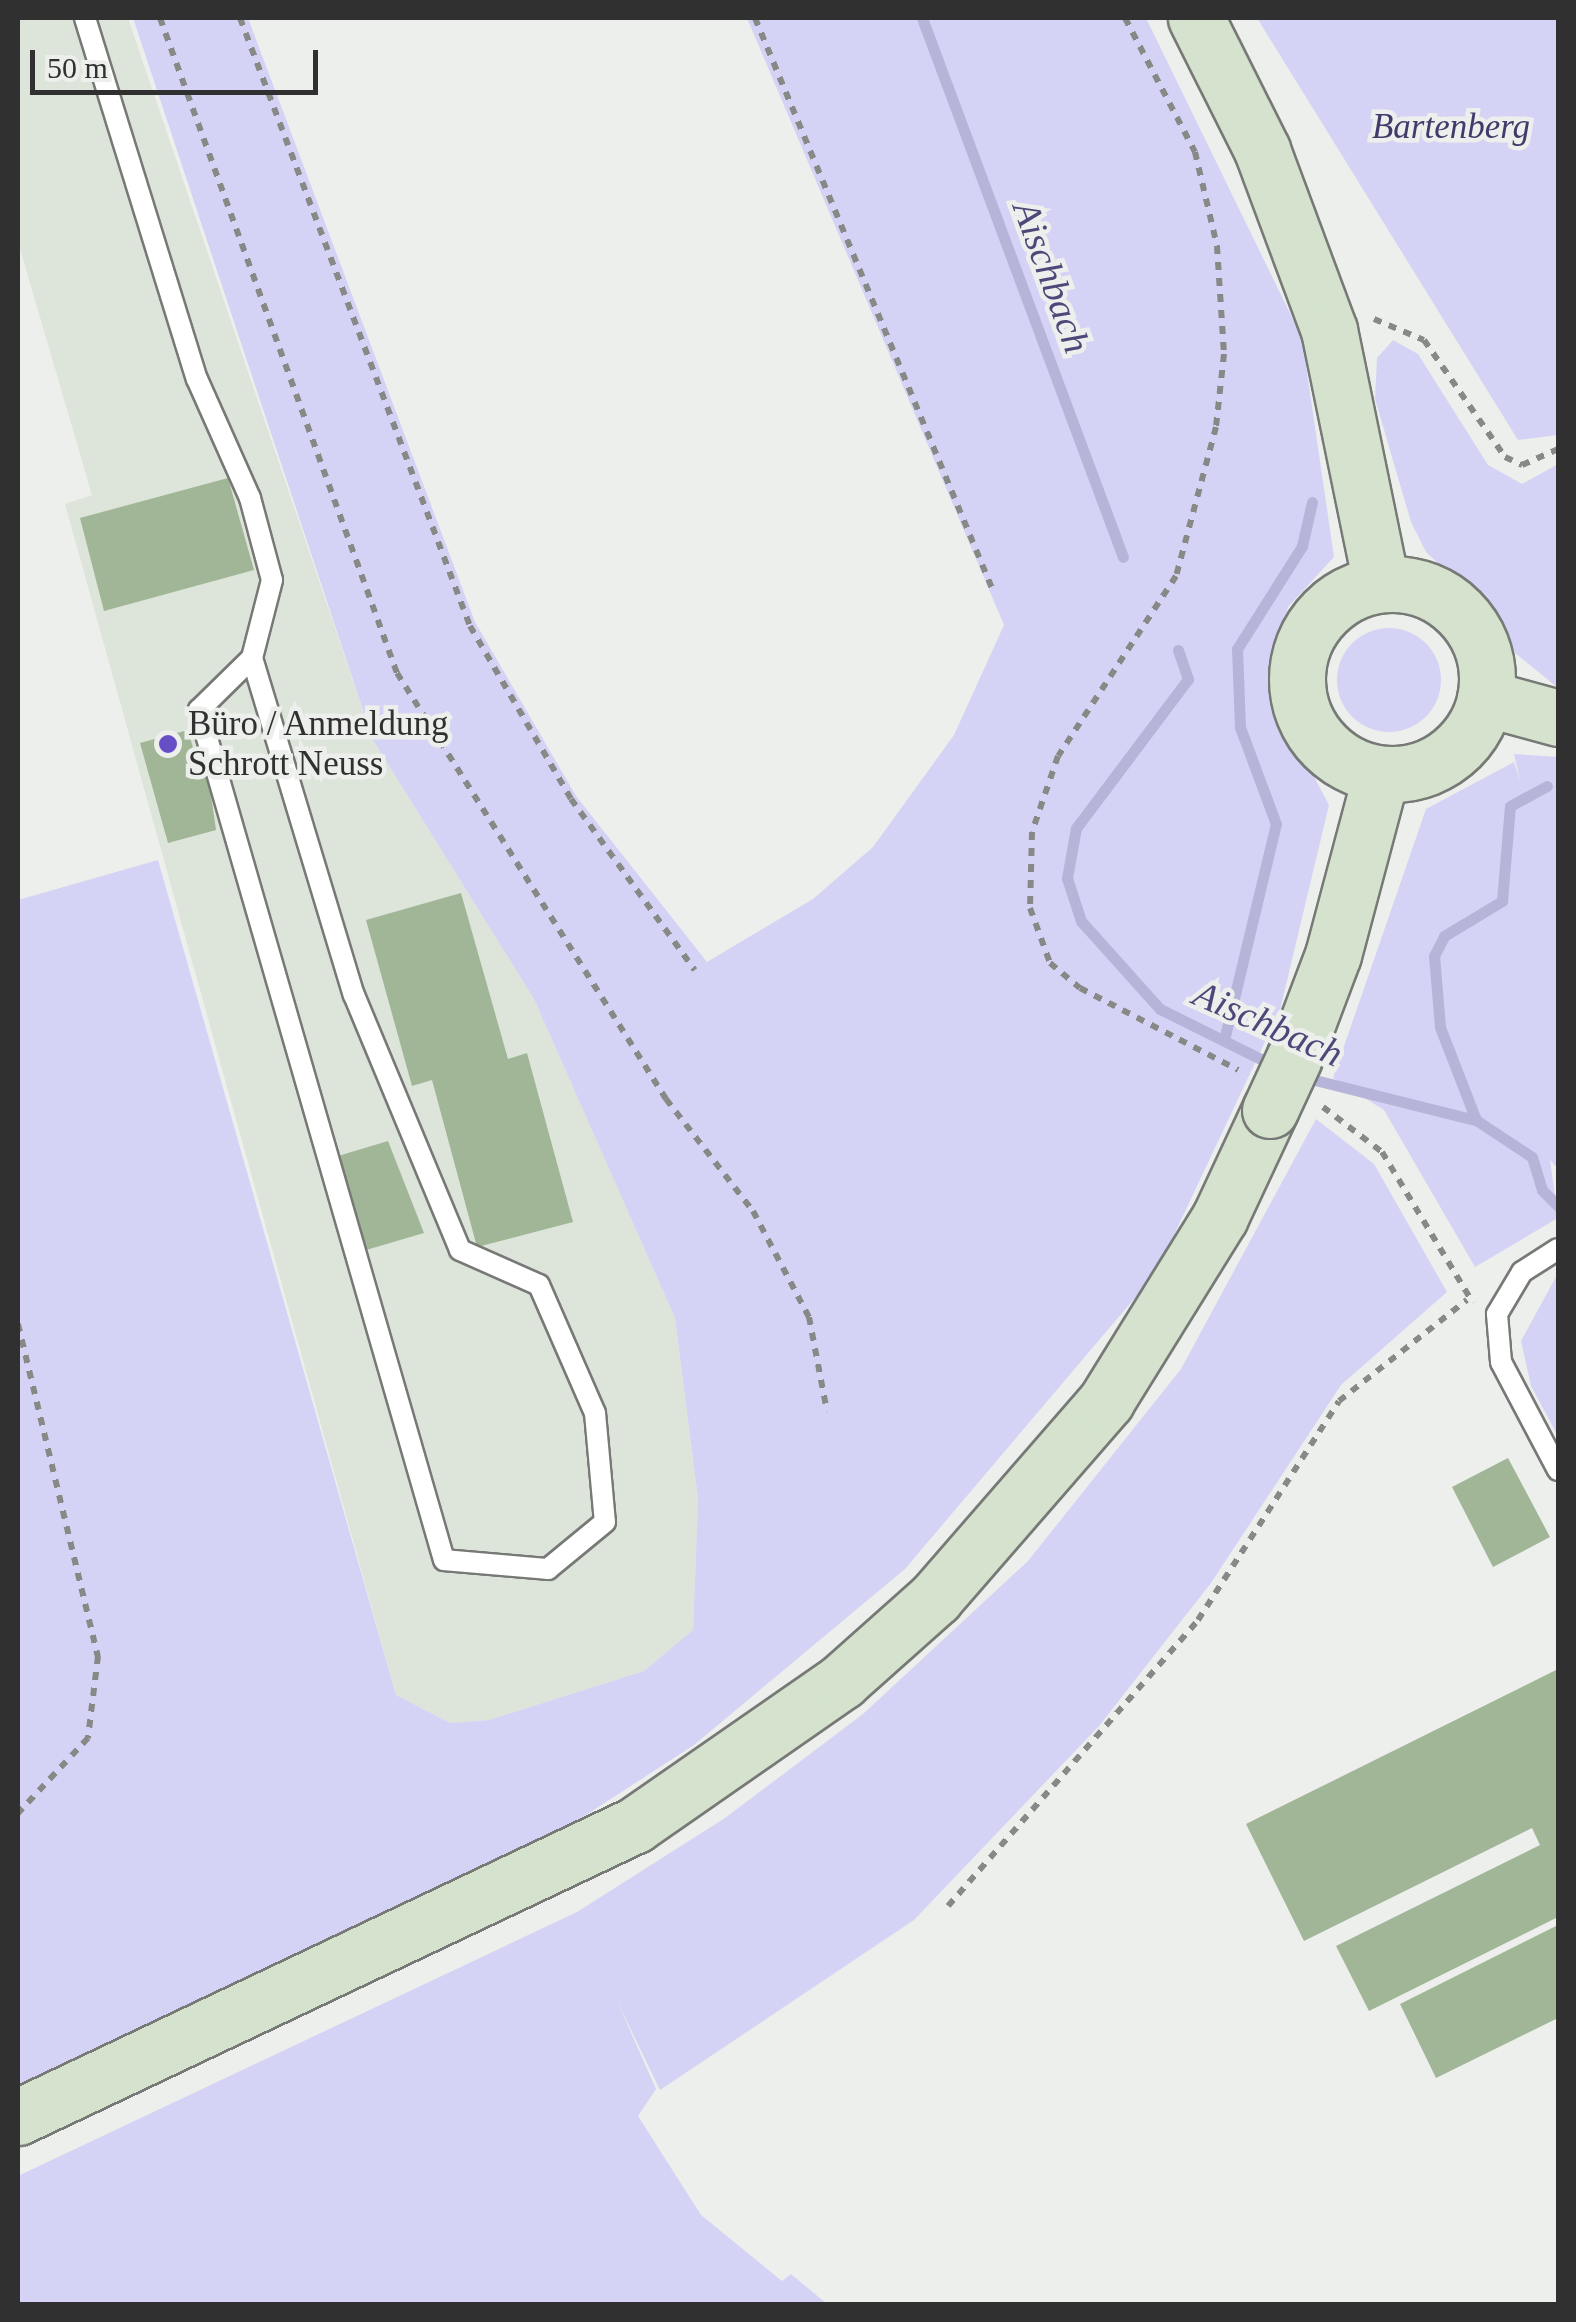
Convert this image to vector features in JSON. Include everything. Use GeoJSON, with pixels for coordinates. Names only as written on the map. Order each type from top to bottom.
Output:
{"type":"FeatureCollection","features":[{"type":"Feature","properties":{"kind":"main road"},"geometry":{"type":"LineString","coordinates":[[1196,18],[1262,150],[1329,330],[1380,584]]}},
{"type":"Feature","properties":{"kind":"main road"},"geometry":{"type":"LineString","coordinates":[[1380,584],[1418,587],[1464,617],[1483,650],[1485,698],[1454,752],[1422,770],[1381,774],[1348,765],[1319,742],[1296,690],[1300,653],[1316,620],[1345,596],[1380,584]]}},
{"type":"Feature","properties":{"kind":"main road"},"geometry":{"type":"LineString","coordinates":[[1485,698],[1558,718]]}},
{"type":"Feature","properties":{"kind":"main road"},"geometry":{"type":"LineString","coordinates":[[18,2117],[515,1889],[722,1770],[934,1598],[1106,1401],[1220,1217],[1281,1086],[1333,955],[1381,774]]}},
{"type":"Feature","properties":{"kind":"lane"},"geometry":{"type":"LineString","coordinates":[[85,18],[198,379],[267,564],[252,658],[354,994],[460,1250],[539,1285],[594,1414],[605,1522],[548,1570],[444,1560],[198,710],[252,658]]}},
{"type":"Feature","properties":{"kind":"lane"},"geometry":{"type":"LineString","coordinates":[[1558,1248],[1522,1272],[1497,1314],[1500,1362],[1558,1470]]}},
{"type":"Feature","properties":{"kind":"path"},"geometry":{"type":"LineString","coordinates":[[160,18],[398,673],[656,1082],[752,1211],[809,1317],[827,1411]]}},
{"type":"Feature","properties":{"kind":"path"},"geometry":{"type":"LineString","coordinates":[[240,18],[470,626],[571,799],[695,970]]}},
{"type":"Feature","properties":{"kind":"path"},"geometry":{"type":"LineString","coordinates":[[755,18],[994,593]]}},
{"type":"Feature","properties":{"kind":"path"},"geometry":{"type":"LineString","coordinates":[[1125,18],[1195,152],[1216,246],[1224,354],[1216,427],[1176,576],[1058,756],[1032,832],[1030,908],[1050,964],[1080,988],[1358,1126],[1382,1152],[1467,1300],[1497,1314]]}},
{"type":"Feature","properties":{"kind":"path"},"geometry":{"type":"LineString","coordinates":[[1329,330],[1375,318],[1404,324],[1506,457],[1522,465],[1558,449]]}},
{"type":"Feature","properties":{"kind":"path"},"geometry":{"type":"LineString","coordinates":[[948,1906],[1198,1620],[1339,1402],[1467,1300]]}},
{"type":"Feature","properties":{"kind":"path"},"geometry":{"type":"LineString","coordinates":[[18,1324],[98,1656],[88,1738],[18,1812]]}},
{"type":"Feature","properties":{"kind":"shaded area"},"geometry":{"type":"Polygon","coordinates":[[[18,18],[128,18],[373,740],[534,999],[675,1318],[698,1499],[693,1630],[644,1671],[489,1720],[450,1723],[396,1695],[65,504],[92,495],[18,242],[18,18]]]}},
{"type":"Feature","properties":{"kind":"green space"},"geometry":{"type":"Polygon","coordinates":[[[133,18],[248,18],[475,622],[576,796],[707,962],[813,899],[873,847],[954,735],[1004,625],[747,18],[1146,18],[1302,338],[1334,557],[1288,607],[1268,689],[1329,805],[1280,1010],[1156,1273],[905,1569],[694,1745],[515,1861],[18,2086],[18,900],[158,860],[396,1695],[450,1723],[489,1720],[644,1671],[693,1630],[698,1499],[675,1318],[534,999],[373,740],[133,18]]]}},
{"type":"Feature","properties":{"kind":"green space","name":"Bartenberg"},"geometry":{"type":"Polygon","coordinates":[[[1257,18],[1558,18],[1558,435],[1518,440],[1257,18]]]}},
{"type":"Feature","properties":{"kind":"green space"},"geometry":{"type":"Polygon","coordinates":[[[1393,340],[1418,354],[1488,465],[1522,484],[1558,464],[1558,688],[1515,653],[1502,623],[1426,552],[1411,522],[1375,399],[1377,358],[1393,340]]]}},
{"type":"Feature","properties":{"kind":"green space"},"geometry":{"type":"Polygon","coordinates":[[[1389,628],[1409,632],[1426,643],[1437,660],[1441,680],[1437,700],[1426,717],[1409,728],[1389,732],[1369,728],[1352,717],[1341,700],[1337,680],[1341,660],[1352,643],[1369,632],[1389,628]]]}},
{"type":"Feature","properties":{"kind":"green space"},"geometry":{"type":"Polygon","coordinates":[[[1514,754],[1558,757],[1558,1169],[1550,1160],[1558,1218],[1475,1267],[1384,1110],[1333,1078],[1426,809],[1514,762],[1520,780],[1514,754]]]}},
{"type":"Feature","properties":{"kind":"green space"},"geometry":{"type":"Polygon","coordinates":[[[1316,1119],[1374,1164],[1447,1292],[1341,1385],[1211,1583],[1099,1726],[914,1920],[660,2090],[617,2001],[656,2089],[638,2116],[701,2215],[782,2281],[791,2274],[827,2304],[18,2304],[18,2176],[577,1912],[725,1818],[863,1714],[1028,1561],[1181,1369],[1316,1119]]]}},
{"type":"Feature","properties":{"kind":"green space"},"geometry":{"type":"Polygon","coordinates":[[[1558,1273],[1558,1436],[1531,1386],[1521,1341],[1558,1273]]]}},
{"type":"Feature","properties":{"kind":"building"},"geometry":{"type":"Polygon","coordinates":[[[228,478],[254,570],[104,611],[80,518],[228,478]]]}},
{"type":"Feature","properties":{"kind":"building"},"geometry":{"type":"Polygon","coordinates":[[[188,730],[199,769],[207,767],[216,830],[168,843],[140,743],[188,730]]]}},
{"type":"Feature","properties":{"kind":"building"},"geometry":{"type":"Polygon","coordinates":[[[461,893],[508,1059],[527,1053],[573,1222],[477,1247],[432,1080],[412,1086],[366,920],[461,893]]]}},
{"type":"Feature","properties":{"kind":"building"},"geometry":{"type":"Polygon","coordinates":[[[388,1141],[424,1233],[366,1250],[338,1156],[388,1141]]]}},
{"type":"Feature","properties":{"kind":"building"},"geometry":{"type":"Polygon","coordinates":[[[1508,1458],[1550,1537],[1493,1567],[1452,1487],[1508,1458]]]}},
{"type":"Feature","properties":{"kind":"building"},"geometry":{"type":"Polygon","coordinates":[[[1558,1669],[1558,1917],[1369,2011],[1336,1946],[1540,1845],[1532,1828],[1304,1941],[1246,1824],[1558,1669]]]}},
{"type":"Feature","properties":{"kind":"building"},"geometry":{"type":"Polygon","coordinates":[[[1558,1925],[1558,2018],[1436,2078],[1400,2004],[1558,1925]]]}},
{"type":"Feature","properties":{"kind":"waterway","name":"Aischbach"},"geometry":{"type":"LineString","coordinates":[[922,18],[1123,557]]}},
{"type":"Feature","properties":{"kind":"waterway"},"geometry":{"type":"LineString","coordinates":[[1225,1036],[1276,824],[1240,727],[1237,649],[1302,546],[1312,502]]}},
{"type":"Feature","properties":{"kind":"waterway","name":"Aischbach"},"geometry":{"type":"LineString","coordinates":[[1178,650],[1188,679],[1076,828],[1067,878],[1081,921],[1160,1009],[1277,1067]]}},
{"type":"Feature","properties":{"kind":"waterway"},"geometry":{"type":"LineString","coordinates":[[1476,1120],[1440,1027],[1434,956],[1444,936],[1502,901],[1510,806],[1547,786]]}},
{"type":"Feature","properties":{"kind":"waterway","name":"Aischbach"},"geometry":{"type":"LineString","coordinates":[[1303,1077],[1476,1120],[1532,1157],[1542,1190],[1558,1206]]}},
{"type":"Feature","properties":{"kind":"place","name":"Büro / Anmeldung Schrott Neuss"},"geometry":{"type":"Point","coordinates":[168,744]}}]}
